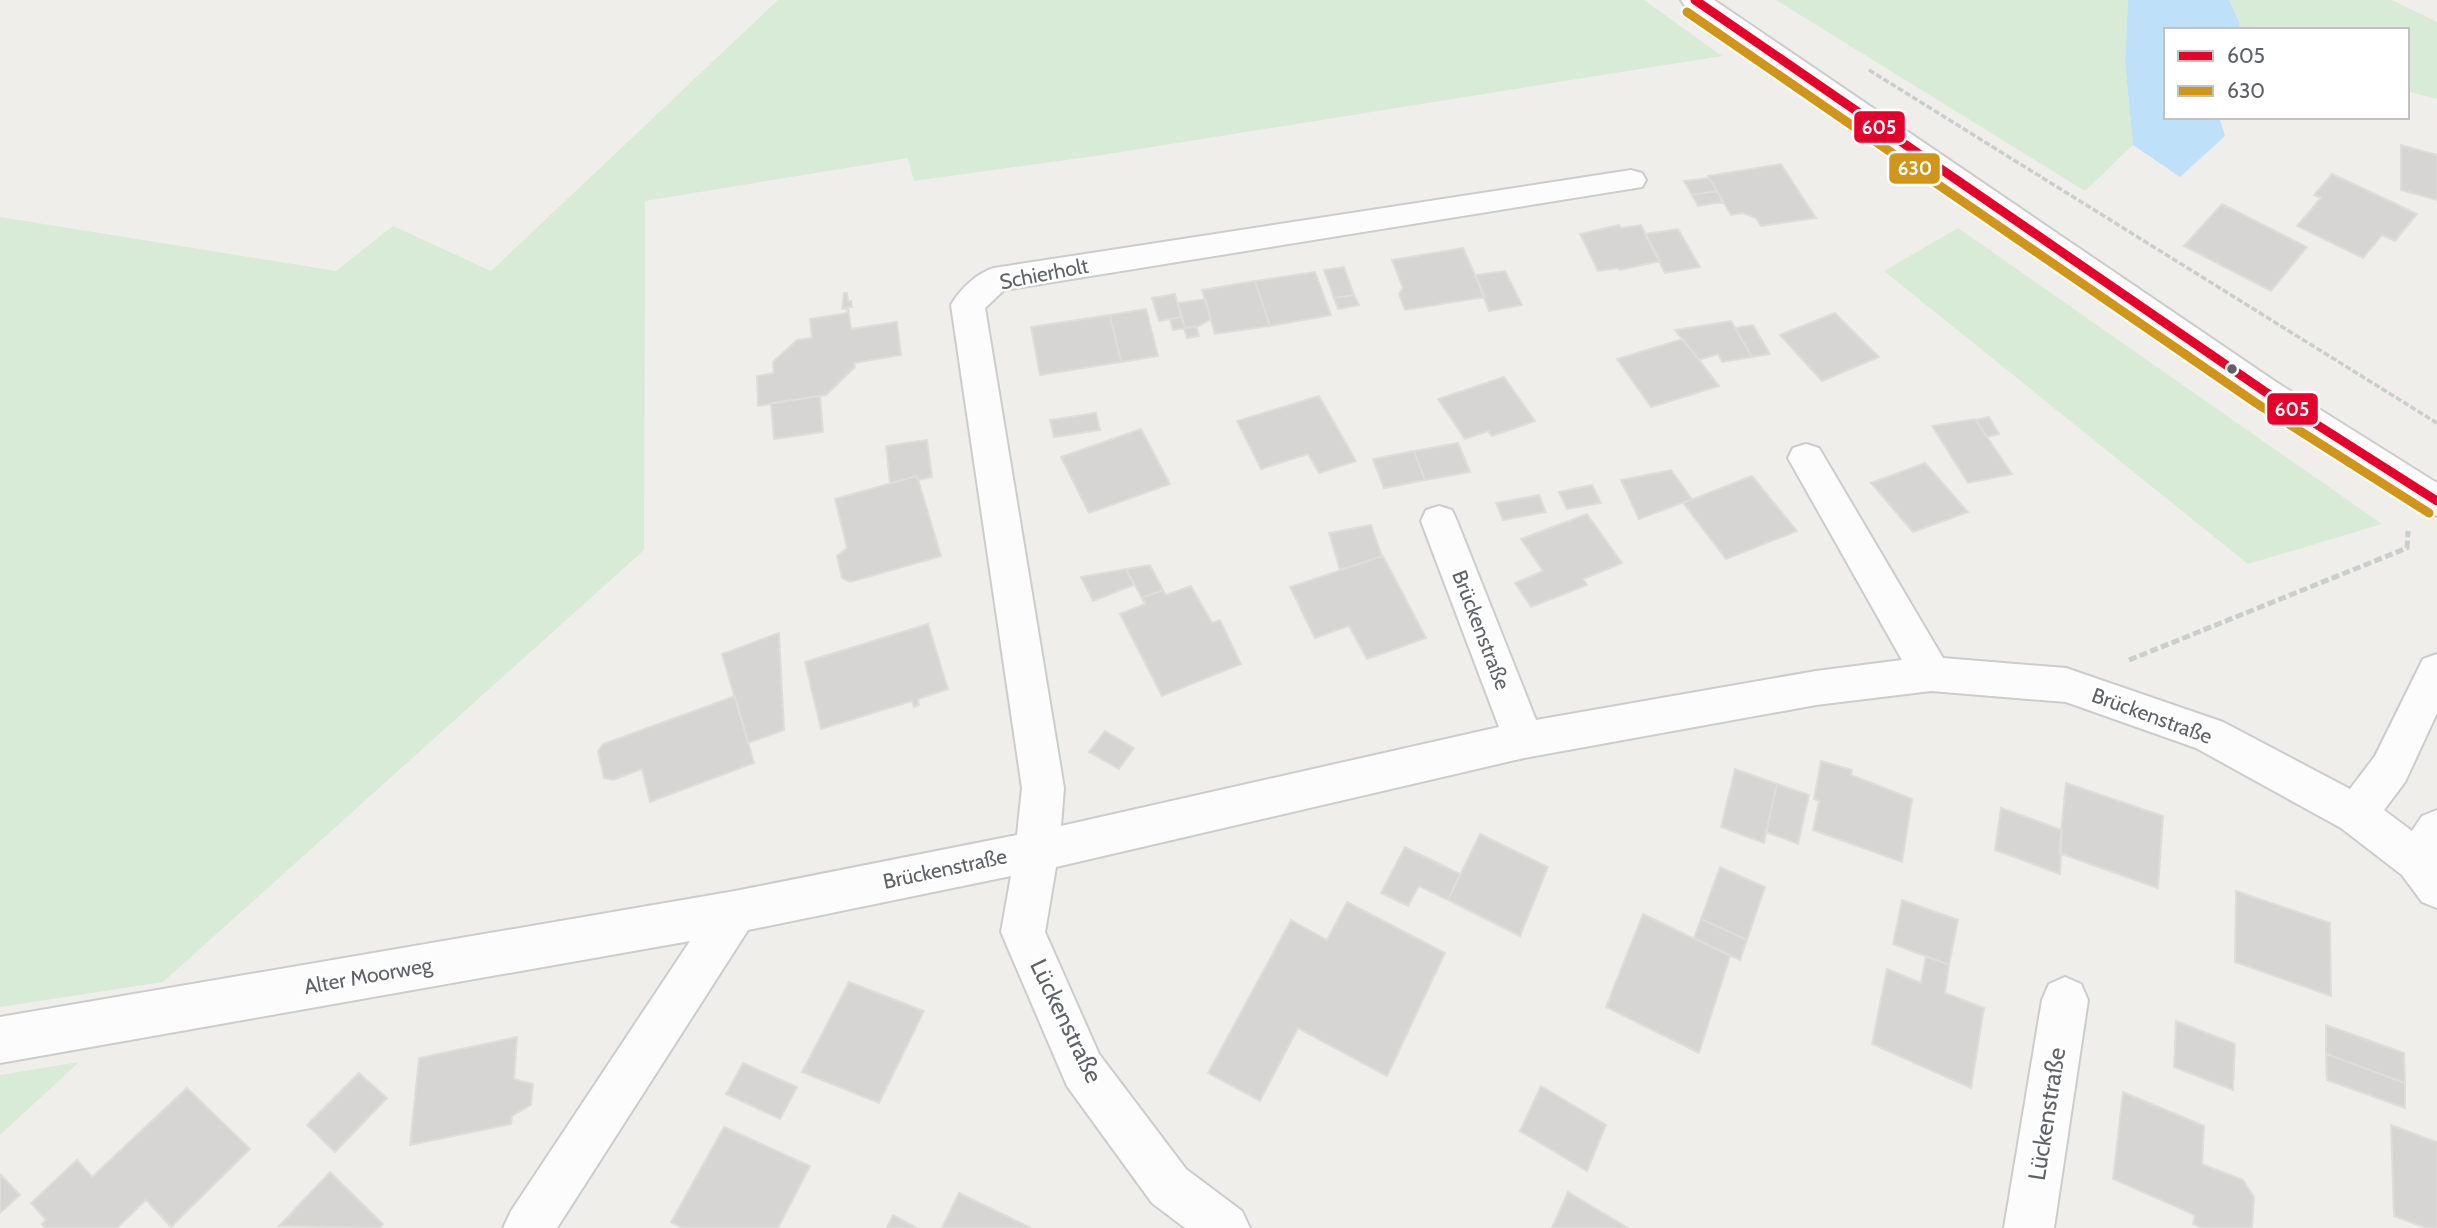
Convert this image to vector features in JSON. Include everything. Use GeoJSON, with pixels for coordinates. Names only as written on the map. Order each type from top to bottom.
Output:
{"type":"FeatureCollection","features":[{"type":"Feature","properties":{"kind":"street"},"geometry":{"type":"LineString","coordinates":[[1695,0],[2252,383],[2424,493]]}},
{"type":"Feature","properties":{"kind":"street","name":"Schierholt"},"geometry":{"type":"LineString","coordinates":[[1037,851],[1043,788],[968,305],[994,280],[1631,180]]}},
{"type":"Feature","properties":{"kind":"street"},"geometry":{"type":"LineString","coordinates":[[1806,458],[1931,674]]}},
{"type":"Feature","properties":{"kind":"street","name":"Brückenstraße"},"geometry":{"type":"LineString","coordinates":[[1439,521],[1524,740]]}},
{"type":"Feature","properties":{"kind":"street"},"geometry":{"type":"LineString","coordinates":[[2356,814],[2390,769],[2437,671]]}},
{"type":"Feature","properties":{"kind":"street","name":"Brückenstraße"},"geometry":{"type":"LineString","coordinates":[[735,912],[1037,851],[1524,740],[1816,688],[1931,674],[2066,685],[2209,735],[2356,814],[2430,859]]}},
{"type":"Feature","properties":{"kind":"street","name":"Lückenstraße"},"geometry":{"type":"LineString","coordinates":[[1037,851],[1023,932],[1083,1070],[1169,1186],[1225,1228]]}},
{"type":"Feature","properties":{"kind":"street"},"geometry":{"type":"LineString","coordinates":[[528,1228],[735,912]]}},
{"type":"Feature","properties":{"kind":"street","name":"Alter Moorweg"},"geometry":{"type":"LineString","coordinates":[[0,1040],[735,912]]}},
{"type":"Feature","properties":{"kind":"street","name":"Lückenstraße"},"geometry":{"type":"LineString","coordinates":[[2029,1228],[2065,1000]]}},
{"type":"Feature","properties":{"kind":"path"},"geometry":{"type":"LineString","coordinates":[[1862,65],[2437,423]]}},
{"type":"Feature","properties":{"kind":"path"},"geometry":{"type":"LineString","coordinates":[[2066,685],[2407,548],[2424,493]]}},
{"type":"Feature","properties":{"kind":"green space"},"geometry":{"type":"Polygon","coordinates":[[[778,0],[1644,0],[1722,56],[1102,155],[914,181],[908,158],[645,201],[644,550],[163,982],[0,1007],[0,217],[336,271],[393,226],[491,271],[778,0]]]}},
{"type":"Feature","properties":{"kind":"green space"},"geometry":{"type":"Polygon","coordinates":[[[1776,0],[2128,0],[2125,61],[2133,145],[2085,191],[1776,0]]]}},
{"type":"Feature","properties":{"kind":"green space"},"geometry":{"type":"Polygon","coordinates":[[[2229,0],[2392,0],[2437,22],[2437,99],[2409,92],[2409,28],[2238,28],[2240,22],[2229,0]]]}},
{"type":"Feature","properties":{"kind":"green space"},"geometry":{"type":"Polygon","coordinates":[[[1958,228],[2382,524],[2248,564],[1884,271],[1958,228]]]}},
{"type":"Feature","properties":{"kind":"green space"},"geometry":{"type":"Polygon","coordinates":[[[79,1062],[0,1135],[0,1075],[79,1062]]]}},
{"type":"Feature","properties":{"kind":"water"},"geometry":{"type":"Polygon","coordinates":[[[2128,0],[2229,0],[2240,23],[2239,28],[2164,28],[2164,119],[2220,119],[2225,136],[2180,177],[2133,145],[2125,61],[2128,0]]]}},
{"type":"Feature","properties":{"kind":"building"},"geometry":{"type":"Polygon","coordinates":[[[2401,145],[2437,155],[2437,200],[2401,190],[2401,145]]]}},
{"type":"Feature","properties":{"kind":"building"},"geometry":{"type":"Polygon","coordinates":[[[1781,164],[1816,218],[1761,226],[1756,218],[1743,213],[1731,215],[1708,176],[1781,164]]]}},
{"type":"Feature","properties":{"kind":"building"},"geometry":{"type":"Polygon","coordinates":[[[2332,174],[2417,214],[2395,241],[2382,235],[2363,258],[2297,226],[2321,198],[2314,195],[2332,174]]]}},
{"type":"Feature","properties":{"kind":"building"},"geometry":{"type":"Polygon","coordinates":[[[1709,178],[1717,191],[1692,195],[1684,181],[1709,178]]]}},
{"type":"Feature","properties":{"kind":"building"},"geometry":{"type":"Polygon","coordinates":[[[1717,191],[1723,202],[1698,206],[1692,195],[1717,191]]]}},
{"type":"Feature","properties":{"kind":"building"},"geometry":{"type":"Polygon","coordinates":[[[2222,204],[2307,247],[2271,291],[2184,246],[2222,204]]]}},
{"type":"Feature","properties":{"kind":"building"},"geometry":{"type":"Polygon","coordinates":[[[1619,225],[1621,228],[1641,225],[1660,261],[1620,270],[1598,271],[1580,234],[1619,225]]]}},
{"type":"Feature","properties":{"kind":"building"},"geometry":{"type":"Polygon","coordinates":[[[1678,229],[1700,267],[1665,273],[1645,234],[1678,229]]]}},
{"type":"Feature","properties":{"kind":"building"},"geometry":{"type":"Polygon","coordinates":[[[1463,248],[1485,297],[1405,310],[1399,294],[1403,288],[1392,260],[1463,248]]]}},
{"type":"Feature","properties":{"kind":"building"},"geometry":{"type":"Polygon","coordinates":[[[1344,267],[1354,295],[1334,298],[1324,270],[1344,267]]]}},
{"type":"Feature","properties":{"kind":"building"},"geometry":{"type":"Polygon","coordinates":[[[1505,271],[1522,305],[1489,311],[1475,275],[1505,271]]]}},
{"type":"Feature","properties":{"kind":"building"},"geometry":{"type":"Polygon","coordinates":[[[1315,272],[1331,315],[1270,326],[1255,281],[1315,272]]]}},
{"type":"Feature","properties":{"kind":"building"},"geometry":{"type":"Polygon","coordinates":[[[1255,281],[1270,326],[1215,334],[1202,290],[1255,281]]]}},
{"type":"Feature","properties":{"kind":"building"},"geometry":{"type":"Polygon","coordinates":[[[844,293],[847,293],[848,301],[851,301],[852,307],[848,307],[851,329],[897,322],[901,355],[854,363],[855,367],[826,395],[758,406],[757,376],[774,373],[773,362],[797,340],[812,338],[810,319],[847,313],[846,308],[842,309],[844,293]]]}},
{"type":"Feature","properties":{"kind":"building"},"geometry":{"type":"Polygon","coordinates":[[[1175,294],[1181,317],[1159,321],[1152,298],[1175,294]]]}},
{"type":"Feature","properties":{"kind":"building"},"geometry":{"type":"Polygon","coordinates":[[[1354,295],[1359,305],[1338,309],[1334,298],[1354,295]]]}},
{"type":"Feature","properties":{"kind":"building"},"geometry":{"type":"Polygon","coordinates":[[[1205,299],[1211,319],[1197,327],[1185,328],[1178,303],[1205,299]]]}},
{"type":"Feature","properties":{"kind":"building"},"geometry":{"type":"Polygon","coordinates":[[[1146,309],[1158,356],[1121,362],[1110,315],[1146,309]]]}},
{"type":"Feature","properties":{"kind":"building"},"geometry":{"type":"Polygon","coordinates":[[[1835,313],[1879,357],[1822,381],[1780,335],[1835,313]]]}},
{"type":"Feature","properties":{"kind":"building"},"geometry":{"type":"Polygon","coordinates":[[[1110,315],[1121,362],[1040,375],[1031,327],[1110,315]]]}},
{"type":"Feature","properties":{"kind":"building"},"geometry":{"type":"Polygon","coordinates":[[[1181,317],[1185,328],[1173,330],[1170,319],[1181,317]]]}},
{"type":"Feature","properties":{"kind":"building"},"geometry":{"type":"Polygon","coordinates":[[[1731,321],[1752,357],[1722,362],[1718,354],[1699,360],[1675,330],[1731,321]]]}},
{"type":"Feature","properties":{"kind":"building"},"geometry":{"type":"Polygon","coordinates":[[[1753,325],[1770,354],[1752,357],[1735,328],[1753,325]]]}},
{"type":"Feature","properties":{"kind":"building"},"geometry":{"type":"Polygon","coordinates":[[[1196,326],[1199,336],[1187,338],[1184,328],[1196,326]]]}},
{"type":"Feature","properties":{"kind":"building"},"geometry":{"type":"Polygon","coordinates":[[[1683,339],[1719,386],[1651,407],[1617,359],[1683,339]]]}},
{"type":"Feature","properties":{"kind":"building"},"geometry":{"type":"Polygon","coordinates":[[[1504,377],[1535,421],[1492,436],[1488,431],[1465,439],[1438,399],[1504,377]]]}},
{"type":"Feature","properties":{"kind":"building"},"geometry":{"type":"Polygon","coordinates":[[[820,396],[823,432],[774,439],[771,403],[820,396]]]}},
{"type":"Feature","properties":{"kind":"building"},"geometry":{"type":"Polygon","coordinates":[[[1319,396],[1356,461],[1319,473],[1308,454],[1261,469],[1237,421],[1319,396]]]}},
{"type":"Feature","properties":{"kind":"building"},"geometry":{"type":"Polygon","coordinates":[[[1096,413],[1100,430],[1054,437],[1050,420],[1096,413]]]}},
{"type":"Feature","properties":{"kind":"building"},"geometry":{"type":"Polygon","coordinates":[[[1989,417],[1999,434],[1987,437],[1976,420],[1989,417]]]}},
{"type":"Feature","properties":{"kind":"building"},"geometry":{"type":"Polygon","coordinates":[[[1975,419],[2012,474],[1968,483],[1932,426],[1975,419]]]}},
{"type":"Feature","properties":{"kind":"building"},"geometry":{"type":"Polygon","coordinates":[[[1141,429],[1170,484],[1089,513],[1061,457],[1141,429]]]}},
{"type":"Feature","properties":{"kind":"building"},"geometry":{"type":"Polygon","coordinates":[[[927,440],[932,477],[918,480],[917,476],[890,483],[886,446],[927,440]]]}},
{"type":"Feature","properties":{"kind":"building"},"geometry":{"type":"Polygon","coordinates":[[[1458,443],[1470,472],[1425,480],[1414,451],[1458,443]]]}},
{"type":"Feature","properties":{"kind":"building"},"geometry":{"type":"Polygon","coordinates":[[[1414,451],[1425,480],[1384,488],[1373,459],[1414,451]]]}},
{"type":"Feature","properties":{"kind":"building"},"geometry":{"type":"Polygon","coordinates":[[[1925,463],[1968,512],[1913,532],[1871,483],[1925,463]]]}},
{"type":"Feature","properties":{"kind":"building"},"geometry":{"type":"Polygon","coordinates":[[[1671,470],[1692,499],[1639,519],[1621,480],[1671,470]]]}},
{"type":"Feature","properties":{"kind":"building"},"geometry":{"type":"Polygon","coordinates":[[[917,476],[941,556],[850,582],[842,578],[837,556],[847,548],[835,499],[917,476]]]}},
{"type":"Feature","properties":{"kind":"building"},"geometry":{"type":"Polygon","coordinates":[[[1752,476],[1797,531],[1726,559],[1683,503],[1752,476]]]}},
{"type":"Feature","properties":{"kind":"building"},"geometry":{"type":"Polygon","coordinates":[[[1592,485],[1601,503],[1567,509],[1559,492],[1592,485]]]}},
{"type":"Feature","properties":{"kind":"building"},"geometry":{"type":"Polygon","coordinates":[[[1539,495],[1546,512],[1503,520],[1496,503],[1539,495]]]}},
{"type":"Feature","properties":{"kind":"building"},"geometry":{"type":"Polygon","coordinates":[[[1587,514],[1622,563],[1583,579],[1587,585],[1531,607],[1515,583],[1543,571],[1521,539],[1587,514]]]}},
{"type":"Feature","properties":{"kind":"building"},"geometry":{"type":"Polygon","coordinates":[[[1371,525],[1382,556],[1340,570],[1329,533],[1371,525]]]}},
{"type":"Feature","properties":{"kind":"building"},"geometry":{"type":"Polygon","coordinates":[[[1383,556],[1426,638],[1367,659],[1349,626],[1315,638],[1290,587],[1383,556]]]}},
{"type":"Feature","properties":{"kind":"building"},"geometry":{"type":"Polygon","coordinates":[[[1150,565],[1163,590],[1142,598],[1126,569],[1150,565]]]}},
{"type":"Feature","properties":{"kind":"building"},"geometry":{"type":"Polygon","coordinates":[[[1126,569],[1134,585],[1093,601],[1081,577],[1126,569]]]}},
{"type":"Feature","properties":{"kind":"building"},"geometry":{"type":"Polygon","coordinates":[[[1191,586],[1212,623],[1220,620],[1241,664],[1162,696],[1120,614],[1145,604],[1142,598],[1163,590],[1166,595],[1191,586]]]}},
{"type":"Feature","properties":{"kind":"building"},"geometry":{"type":"Polygon","coordinates":[[[928,624],[948,689],[918,699],[919,705],[914,707],[912,701],[821,729],[805,662],[928,624]]]}},
{"type":"Feature","properties":{"kind":"building"},"geometry":{"type":"Polygon","coordinates":[[[779,633],[784,730],[748,743],[722,654],[779,633]]]}},
{"type":"Feature","properties":{"kind":"building"},"geometry":{"type":"Polygon","coordinates":[[[735,696],[754,763],[650,802],[642,769],[613,780],[604,778],[598,751],[603,744],[735,696]]]}},
{"type":"Feature","properties":{"kind":"building"},"geometry":{"type":"Polygon","coordinates":[[[1105,731],[1134,748],[1119,769],[1089,752],[1105,731]]]}},
{"type":"Feature","properties":{"kind":"building"},"geometry":{"type":"Polygon","coordinates":[[[1821,761],[1852,770],[1851,775],[1912,799],[1902,862],[1813,830],[1819,801],[1814,799],[1821,761]]]}},
{"type":"Feature","properties":{"kind":"building"},"geometry":{"type":"Polygon","coordinates":[[[1735,769],[1777,784],[1764,843],[1721,827],[1735,769]]]}},
{"type":"Feature","properties":{"kind":"building"},"geometry":{"type":"Polygon","coordinates":[[[2066,783],[2163,816],[2158,888],[2059,853],[2066,783]]]}},
{"type":"Feature","properties":{"kind":"building"},"geometry":{"type":"Polygon","coordinates":[[[1777,784],[1809,795],[1798,844],[1766,832],[1777,784]]]}},
{"type":"Feature","properties":{"kind":"building"},"geometry":{"type":"Polygon","coordinates":[[[2001,808],[2062,830],[2060,874],[1995,850],[2001,808]]]}},
{"type":"Feature","properties":{"kind":"building"},"geometry":{"type":"Polygon","coordinates":[[[1480,834],[1548,867],[1520,936],[1448,900],[1480,834]]]}},
{"type":"Feature","properties":{"kind":"building"},"geometry":{"type":"Polygon","coordinates":[[[1405,847],[1460,874],[1448,900],[1419,886],[1408,906],[1381,893],[1405,847]]]}},
{"type":"Feature","properties":{"kind":"building"},"geometry":{"type":"Polygon","coordinates":[[[1720,867],[1765,887],[1747,940],[1701,919],[1720,867]]]}},
{"type":"Feature","properties":{"kind":"building"},"geometry":{"type":"Polygon","coordinates":[[[2236,891],[2330,923],[2331,996],[2235,962],[2236,891]]]}},
{"type":"Feature","properties":{"kind":"building"},"geometry":{"type":"Polygon","coordinates":[[[1902,900],[1958,920],[1949,965],[1893,944],[1902,900]]]}},
{"type":"Feature","properties":{"kind":"building"},"geometry":{"type":"Polygon","coordinates":[[[1347,902],[1445,953],[1387,1076],[1298,1028],[1260,1101],[1208,1073],[1291,920],[1327,940],[1347,902]]]}},
{"type":"Feature","properties":{"kind":"building"},"geometry":{"type":"Polygon","coordinates":[[[1643,914],[1730,956],[1699,1053],[1606,1007],[1643,914]]]}},
{"type":"Feature","properties":{"kind":"building"},"geometry":{"type":"Polygon","coordinates":[[[1701,919],[1747,940],[1740,960],[1694,938],[1701,919]]]}},
{"type":"Feature","properties":{"kind":"building"},"geometry":{"type":"Polygon","coordinates":[[[1926,956],[1949,965],[1945,993],[1984,1008],[1971,1088],[1872,1044],[1887,969],[1921,983],[1926,956]]]}},
{"type":"Feature","properties":{"kind":"building"},"geometry":{"type":"Polygon","coordinates":[[[849,982],[924,1011],[879,1103],[802,1072],[849,982]]]}},
{"type":"Feature","properties":{"kind":"building"},"geometry":{"type":"Polygon","coordinates":[[[2176,1021],[2235,1044],[2233,1090],[2174,1067],[2176,1021]]]}},
{"type":"Feature","properties":{"kind":"building"},"geometry":{"type":"Polygon","coordinates":[[[2326,1025],[2404,1053],[2405,1083],[2326,1054],[2326,1025]]]}},
{"type":"Feature","properties":{"kind":"building"},"geometry":{"type":"Polygon","coordinates":[[[517,1037],[514,1079],[533,1084],[531,1105],[512,1116],[511,1124],[410,1145],[419,1058],[517,1037]]]}},
{"type":"Feature","properties":{"kind":"building"},"geometry":{"type":"Polygon","coordinates":[[[2326,1054],[2405,1083],[2405,1108],[2327,1080],[2326,1054]]]}},
{"type":"Feature","properties":{"kind":"building"},"geometry":{"type":"Polygon","coordinates":[[[743,1063],[797,1087],[780,1119],[726,1094],[743,1063]]]}},
{"type":"Feature","properties":{"kind":"building"},"geometry":{"type":"Polygon","coordinates":[[[359,1073],[387,1098],[335,1152],[307,1125],[359,1073]]]}},
{"type":"Feature","properties":{"kind":"building"},"geometry":{"type":"Polygon","coordinates":[[[1541,1086],[1606,1125],[1587,1171],[1520,1131],[1541,1086]]]}},
{"type":"Feature","properties":{"kind":"building"},"geometry":{"type":"Polygon","coordinates":[[[187,1088],[250,1149],[171,1227],[146,1200],[117,1228],[45,1228],[42,1224],[46,1220],[31,1203],[77,1160],[92,1177],[187,1088]]]}},
{"type":"Feature","properties":{"kind":"building"},"geometry":{"type":"Polygon","coordinates":[[[2123,1092],[2204,1126],[2202,1164],[2243,1180],[2254,1197],[2252,1228],[2203,1228],[2193,1224],[2195,1215],[2113,1179],[2123,1092]]]}},
{"type":"Feature","properties":{"kind":"building"},"geometry":{"type":"Polygon","coordinates":[[[2391,1125],[2437,1142],[2437,1228],[2426,1228],[2394,1216],[2391,1125]]]}},
{"type":"Feature","properties":{"kind":"building"},"geometry":{"type":"Polygon","coordinates":[[[724,1127],[810,1166],[778,1228],[682,1228],[671,1222],[724,1127]]]}},
{"type":"Feature","properties":{"kind":"building"},"geometry":{"type":"Polygon","coordinates":[[[330,1172],[383,1224],[380,1228],[279,1226],[330,1172]]]}},
{"type":"Feature","properties":{"kind":"building"},"geometry":{"type":"Polygon","coordinates":[[[0,1176],[20,1195],[0,1213],[0,1176]]]}},
{"type":"Feature","properties":{"kind":"building"},"geometry":{"type":"Polygon","coordinates":[[[1568,1192],[1628,1228],[1552,1228],[1568,1192]]]}},
{"type":"Feature","properties":{"kind":"building"},"geometry":{"type":"Polygon","coordinates":[[[959,1193],[1031,1228],[942,1228],[959,1193]]]}},
{"type":"Feature","properties":{"kind":"building"},"geometry":{"type":"Polygon","coordinates":[[[893,1215],[917,1228],[887,1228],[893,1215]]]}},
{"type":"Feature","properties":{"kind":"transit line","name":"605"},"geometry":{"type":"LineString","coordinates":[[1695,0],[2264,391],[2437,501]]}},
{"type":"Feature","properties":{"kind":"transit line","name":"630"},"geometry":{"type":"LineString","coordinates":[[1687,12],[2256,403],[2429,513]]}}]}
